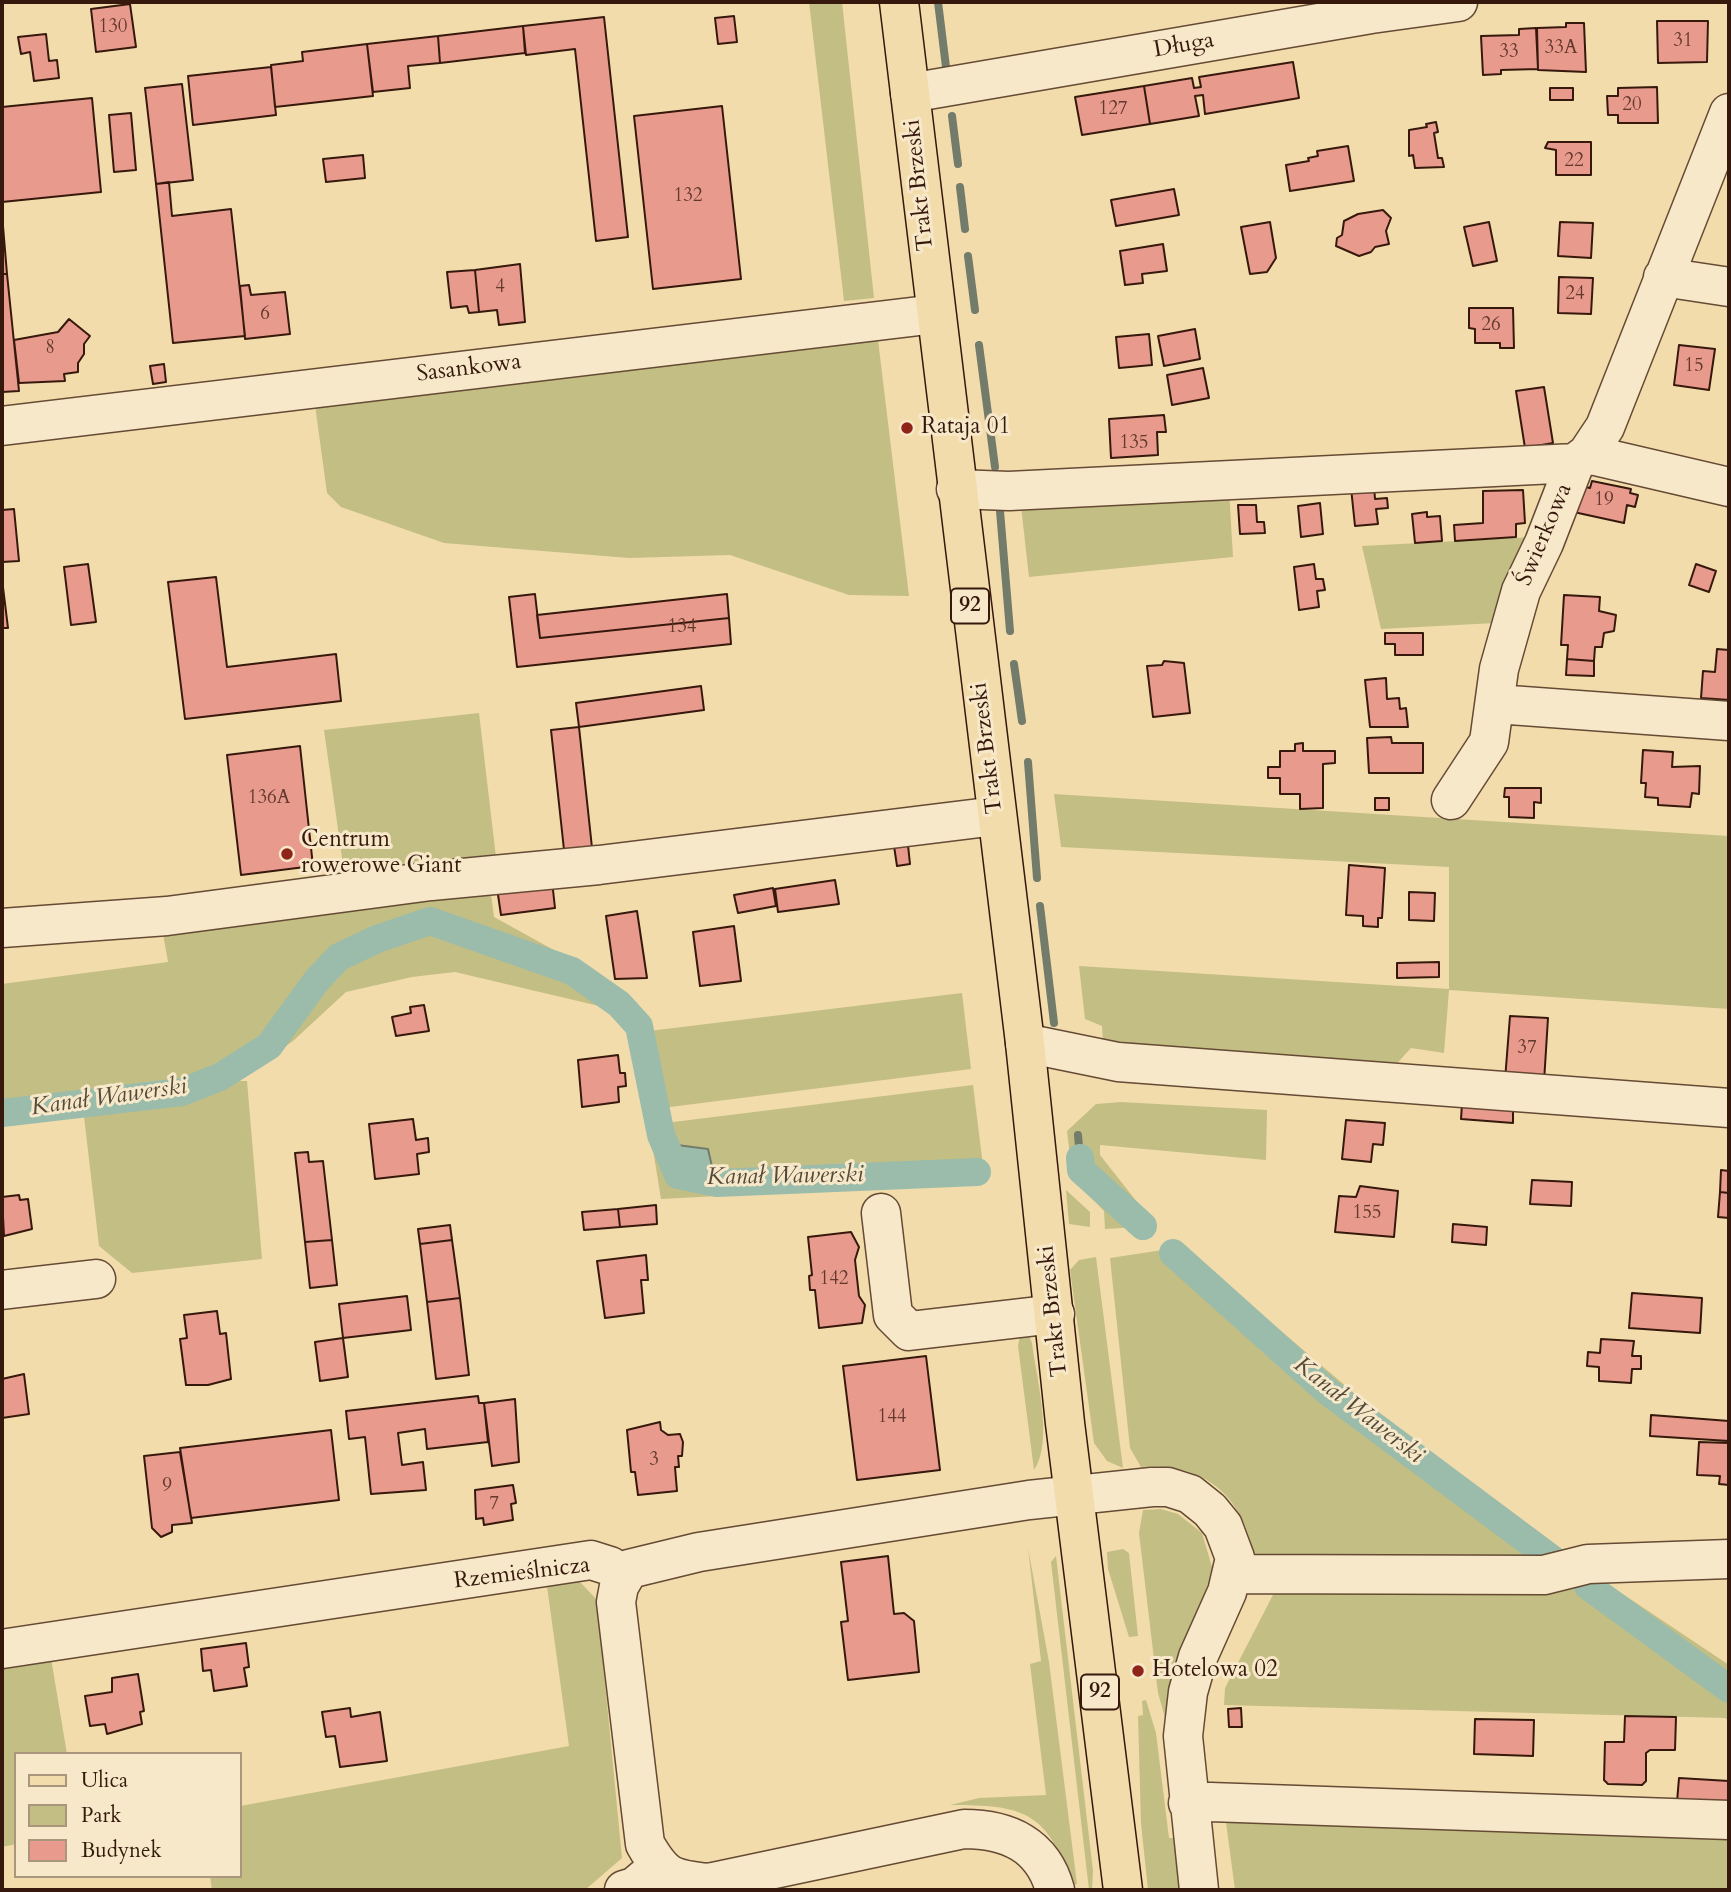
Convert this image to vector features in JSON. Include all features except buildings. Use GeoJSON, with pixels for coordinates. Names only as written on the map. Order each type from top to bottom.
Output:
{"type":"FeatureCollection","features":[{"type":"Feature","properties":{"kind":"main road","name":"Trakt Brzeski"},"geometry":{"type":"LineString","coordinates":[[899,2],[1025,1043],[1074,1495],[1123,1890]]}},
{"type":"Feature","properties":{"kind":"street","name":"Długa"},"geometry":{"type":"LineString","coordinates":[[910,93],[1371,14],[1458,2]]}},
{"type":"Feature","properties":{"kind":"street","name":"Świerkowa"},"geometry":{"type":"LineString","coordinates":[[1451,800],[1489,742],[1507,631],[1581,459],[1605,427],[1729,113]]}},
{"type":"Feature","properties":{"kind":"street"},"geometry":{"type":"LineString","coordinates":[[1663,277],[1729,287]]}},
{"type":"Feature","properties":{"kind":"street","name":"Sasankowa"},"geometry":{"type":"LineString","coordinates":[[2,426],[936,314]]}},
{"type":"Feature","properties":{"kind":"street"},"geometry":{"type":"LineString","coordinates":[[956,489],[1009,491],[1581,459],[1729,487]]}},
{"type":"Feature","properties":{"kind":"street"},"geometry":{"type":"LineString","coordinates":[[1496,705],[1729,721]]}},
{"type":"Feature","properties":{"kind":"street"},"geometry":{"type":"LineString","coordinates":[[2,928],[167,916],[431,881],[599,865],[996,816]]}},
{"type":"Feature","properties":{"kind":"street"},"geometry":{"type":"LineString","coordinates":[[1025,1043],[1118,1062],[1729,1108]]}},
{"type":"Feature","properties":{"kind":"street"},"geometry":{"type":"LineString","coordinates":[[881,1213],[892,1314],[909,1331],[1055,1314]]}},
{"type":"Feature","properties":{"kind":"street"},"geometry":{"type":"LineString","coordinates":[[2,1290],[96,1279]]}},
{"type":"Feature","properties":{"kind":"street"},"geometry":{"type":"LineString","coordinates":[[1074,1495],[1168,1487],[1190,1494],[1210,1510],[1231,1542],[1236,1558],[1198,1657],[1188,1692],[1183,1736],[1199,1890]]}},
{"type":"Feature","properties":{"kind":"street","name":"Rzemieślnicza"},"geometry":{"type":"LineString","coordinates":[[2,1649],[591,1560],[610,1566],[624,1576],[638,1564],[699,1552],[1074,1495]]}},
{"type":"Feature","properties":{"kind":"street"},"geometry":{"type":"LineString","coordinates":[[1232,1574],[1257,1577],[1544,1575],[1588,1564],[1729,1559]]}},
{"type":"Feature","properties":{"kind":"street"},"geometry":{"type":"LineString","coordinates":[[624,1576],[619,1586],[617,1602],[645,1844],[658,1867],[675,1880],[708,1883],[964,1829],[986,1829],[1002,1832],[1032,1851],[1051,1876],[1055,1890]]}},
{"type":"Feature","properties":{"kind":"street"},"geometry":{"type":"LineString","coordinates":[[1188,1804],[1210,1802],[1729,1820]]}},
{"type":"Feature","properties":{"kind":"street"},"geometry":{"type":"LineString","coordinates":[[624,1890],[634,1888],[658,1867]]}},
{"type":"Feature","properties":{"kind":"green space"},"geometry":{"type":"Polygon","coordinates":[[[809,2],[842,2],[874,298],[844,301],[809,2]]]}},
{"type":"Feature","properties":{"kind":"green space"},"geometry":{"type":"Polygon","coordinates":[[[878,340],[909,596],[849,595],[730,555],[629,558],[444,543],[341,507],[327,493],[315,405],[878,340]]]}},
{"type":"Feature","properties":{"kind":"green space"},"geometry":{"type":"Polygon","coordinates":[[[1229,489],[1233,557],[1029,577],[1020,497],[1229,489]]]}},
{"type":"Feature","properties":{"kind":"green space"},"geometry":{"type":"Polygon","coordinates":[[[1534,537],[1495,623],[1381,629],[1362,546],[1534,537]]]}},
{"type":"Feature","properties":{"kind":"green space"},"geometry":{"type":"Polygon","coordinates":[[[479,713],[497,866],[346,886],[324,730],[479,713]]]}},
{"type":"Feature","properties":{"kind":"green space"},"geometry":{"type":"Polygon","coordinates":[[[1054,794],[1729,836],[1729,1009],[1449,990],[1444,1053],[1411,1048],[1391,1070],[1103,1042],[1102,1026],[1085,1019],[1079,966],[1449,989],[1449,867],[1061,847],[1054,794]]]}},
{"type":"Feature","properties":{"kind":"green space"},"geometry":{"type":"Polygon","coordinates":[[[490,886],[494,917],[572,960],[646,1018],[649,1031],[962,993],[971,1069],[662,1108],[665,1123],[973,1085],[985,1182],[661,1199],[634,1032],[616,1010],[455,972],[412,977],[346,992],[293,1041],[236,1081],[247,1081],[262,1259],[132,1273],[99,1246],[84,1116],[2,1125],[2,984],[168,962],[162,928],[490,886]]]}},
{"type":"Feature","properties":{"kind":"green space"},"geometry":{"type":"Polygon","coordinates":[[[1121,1102],[1267,1110],[1266,1160],[1100,1145],[1100,1155],[1156,1226],[1105,1229],[1104,1211],[1073,1179],[1067,1131],[1096,1104],[1121,1102]]]}},
{"type":"Feature","properties":{"kind":"green space"},"geometry":{"type":"Polygon","coordinates":[[[1066,1190],[1090,1212],[1090,1227],[1069,1224],[1066,1190]]]}},
{"type":"Feature","properties":{"kind":"green space"},"geometry":{"type":"Polygon","coordinates":[[[1182,1247],[1381,1416],[1568,1556],[1255,1563],[1243,1520],[1219,1489],[1204,1478],[1185,1471],[1141,1467],[1130,1448],[1110,1258],[1182,1247]]]}},
{"type":"Feature","properties":{"kind":"green space"},"geometry":{"type":"Polygon","coordinates":[[[1096,1257],[1123,1468],[1107,1461],[1094,1443],[1070,1270],[1079,1260],[1096,1257]]]}},
{"type":"Feature","properties":{"kind":"green space"},"geometry":{"type":"Polygon","coordinates":[[[1021,1330],[1028,1333],[1032,1343],[1042,1408],[1043,1443],[1034,1470],[1018,1346],[1021,1330]]]}},
{"type":"Feature","properties":{"kind":"green space"},"geometry":{"type":"Polygon","coordinates":[[[1161,1509],[1178,1514],[1202,1533],[1212,1567],[1169,1732],[1158,1693],[1139,1533],[1143,1510],[1161,1509]]]}},
{"type":"Feature","properties":{"kind":"green space"},"geometry":{"type":"Polygon","coordinates":[[[1028,1548],[1049,1662],[1077,1884],[1072,1885],[1053,1841],[1042,1827],[1029,1817],[997,1807],[950,1805],[979,1798],[1046,1795],[1030,1664],[1041,1661],[1028,1548]]]}},
{"type":"Feature","properties":{"kind":"green space"},"geometry":{"type":"Polygon","coordinates":[[[1123,1549],[1129,1553],[1138,1636],[1129,1637],[1108,1569],[1107,1552],[1123,1549]]]}},
{"type":"Feature","properties":{"kind":"green space"},"geometry":{"type":"Polygon","coordinates":[[[1056,1556],[1093,1871],[1092,1890],[1089,1890],[1051,1562],[1056,1556]]]}},
{"type":"Feature","properties":{"kind":"green space"},"geometry":{"type":"Polygon","coordinates":[[[1590,1572],[1729,1665],[1729,1721],[1725,1718],[1224,1705],[1225,1688],[1275,1591],[1590,1572]]]}},
{"type":"Feature","properties":{"kind":"green space"},"geometry":{"type":"Polygon","coordinates":[[[570,1577],[581,1583],[597,1600],[622,1858],[585,1890],[212,1890],[210,1878],[242,1878],[242,1806],[569,1746],[546,1579],[570,1577]]]}},
{"type":"Feature","properties":{"kind":"green space"},"geometry":{"type":"Polygon","coordinates":[[[50,1652],[67,1752],[14,1752],[14,1844],[2,1847],[2,1660],[50,1652]]]}},
{"type":"Feature","properties":{"kind":"green space"},"geometry":{"type":"Polygon","coordinates":[[[1146,1700],[1156,1733],[1169,1838],[1180,1838],[1185,1890],[1148,1890],[1141,1823],[1138,1716],[1143,1715],[1142,1701],[1146,1700]]]}},
{"type":"Feature","properties":{"kind":"green space"},"geometry":{"type":"Polygon","coordinates":[[[1222,1792],[1729,1825],[1729,1890],[1235,1890],[1222,1792]]]}},
{"type":"Feature","properties":{"kind":"shaded area"},"geometry":{"type":"Polygon","coordinates":[[[677,1145],[708,1149],[716,1184],[691,1191],[672,1164],[677,1145]]]}},
{"type":"Feature","properties":{"kind":"waterway"},"geometry":{"type":"LineString","coordinates":[[938,2],[946,67]]}},
{"type":"Feature","properties":{"kind":"waterway"},"geometry":{"type":"LineString","coordinates":[[952,116],[958,164]]}},
{"type":"Feature","properties":{"kind":"waterway"},"geometry":{"type":"LineString","coordinates":[[960,187],[965,229]]}},
{"type":"Feature","properties":{"kind":"waterway"},"geometry":{"type":"LineString","coordinates":[[968,256],[975,310]]}},
{"type":"Feature","properties":{"kind":"waterway"},"geometry":{"type":"LineString","coordinates":[[979,345],[995,467]]}},
{"type":"Feature","properties":{"kind":"waterway"},"geometry":{"type":"LineString","coordinates":[[1000,511],[1010,631]]}},
{"type":"Feature","properties":{"kind":"waterway"},"geometry":{"type":"LineString","coordinates":[[1014,664],[1022,721]]}},
{"type":"Feature","properties":{"kind":"waterway"},"geometry":{"type":"LineString","coordinates":[[1028,762],[1037,878]]}},
{"type":"Feature","properties":{"kind":"waterway"},"geometry":{"type":"LineString","coordinates":[[1040,906],[1054,1023]]}},
{"type":"Feature","properties":{"kind":"waterway","name":"Kanał Wawerski"},"geometry":{"type":"LineString","coordinates":[[2,1113],[182,1092],[220,1077],[269,1046],[317,980],[339,957],[377,939],[430,921],[572,971],[619,1004],[639,1026],[661,1135],[678,1175],[717,1183],[977,1172]]}},
{"type":"Feature","properties":{"kind":"waterway"},"geometry":{"type":"LineString","coordinates":[[1078,1135],[1080,1158]]}},
{"type":"Feature","properties":{"kind":"waterway","name":"Kanał Wawerski"},"geometry":{"type":"LineString","coordinates":[[1080,1158],[1081,1170],[1143,1226]]}},
{"type":"Feature","properties":{"kind":"waterway","name":"Kanał Wawerski"},"geometry":{"type":"LineString","coordinates":[[1173,1253],[1327,1391],[1552,1559]]}},
{"type":"Feature","properties":{"kind":"waterway","name":"Kanał Wawerski"},"geometry":{"type":"LineString","coordinates":[[1588,1586],[1729,1689]]}},
{"type":"Feature","properties":{"kind":"place","name":"Rataja 01"},"geometry":{"type":"Point","coordinates":[907,428]}},
{"type":"Feature","properties":{"kind":"place","name":"Centrum rowerowe Giant"},"geometry":{"type":"Point","coordinates":[287,854]}},
{"type":"Feature","properties":{"kind":"place","name":"Hotelowa 02"},"geometry":{"type":"Point","coordinates":[1138,1671]}}]}
